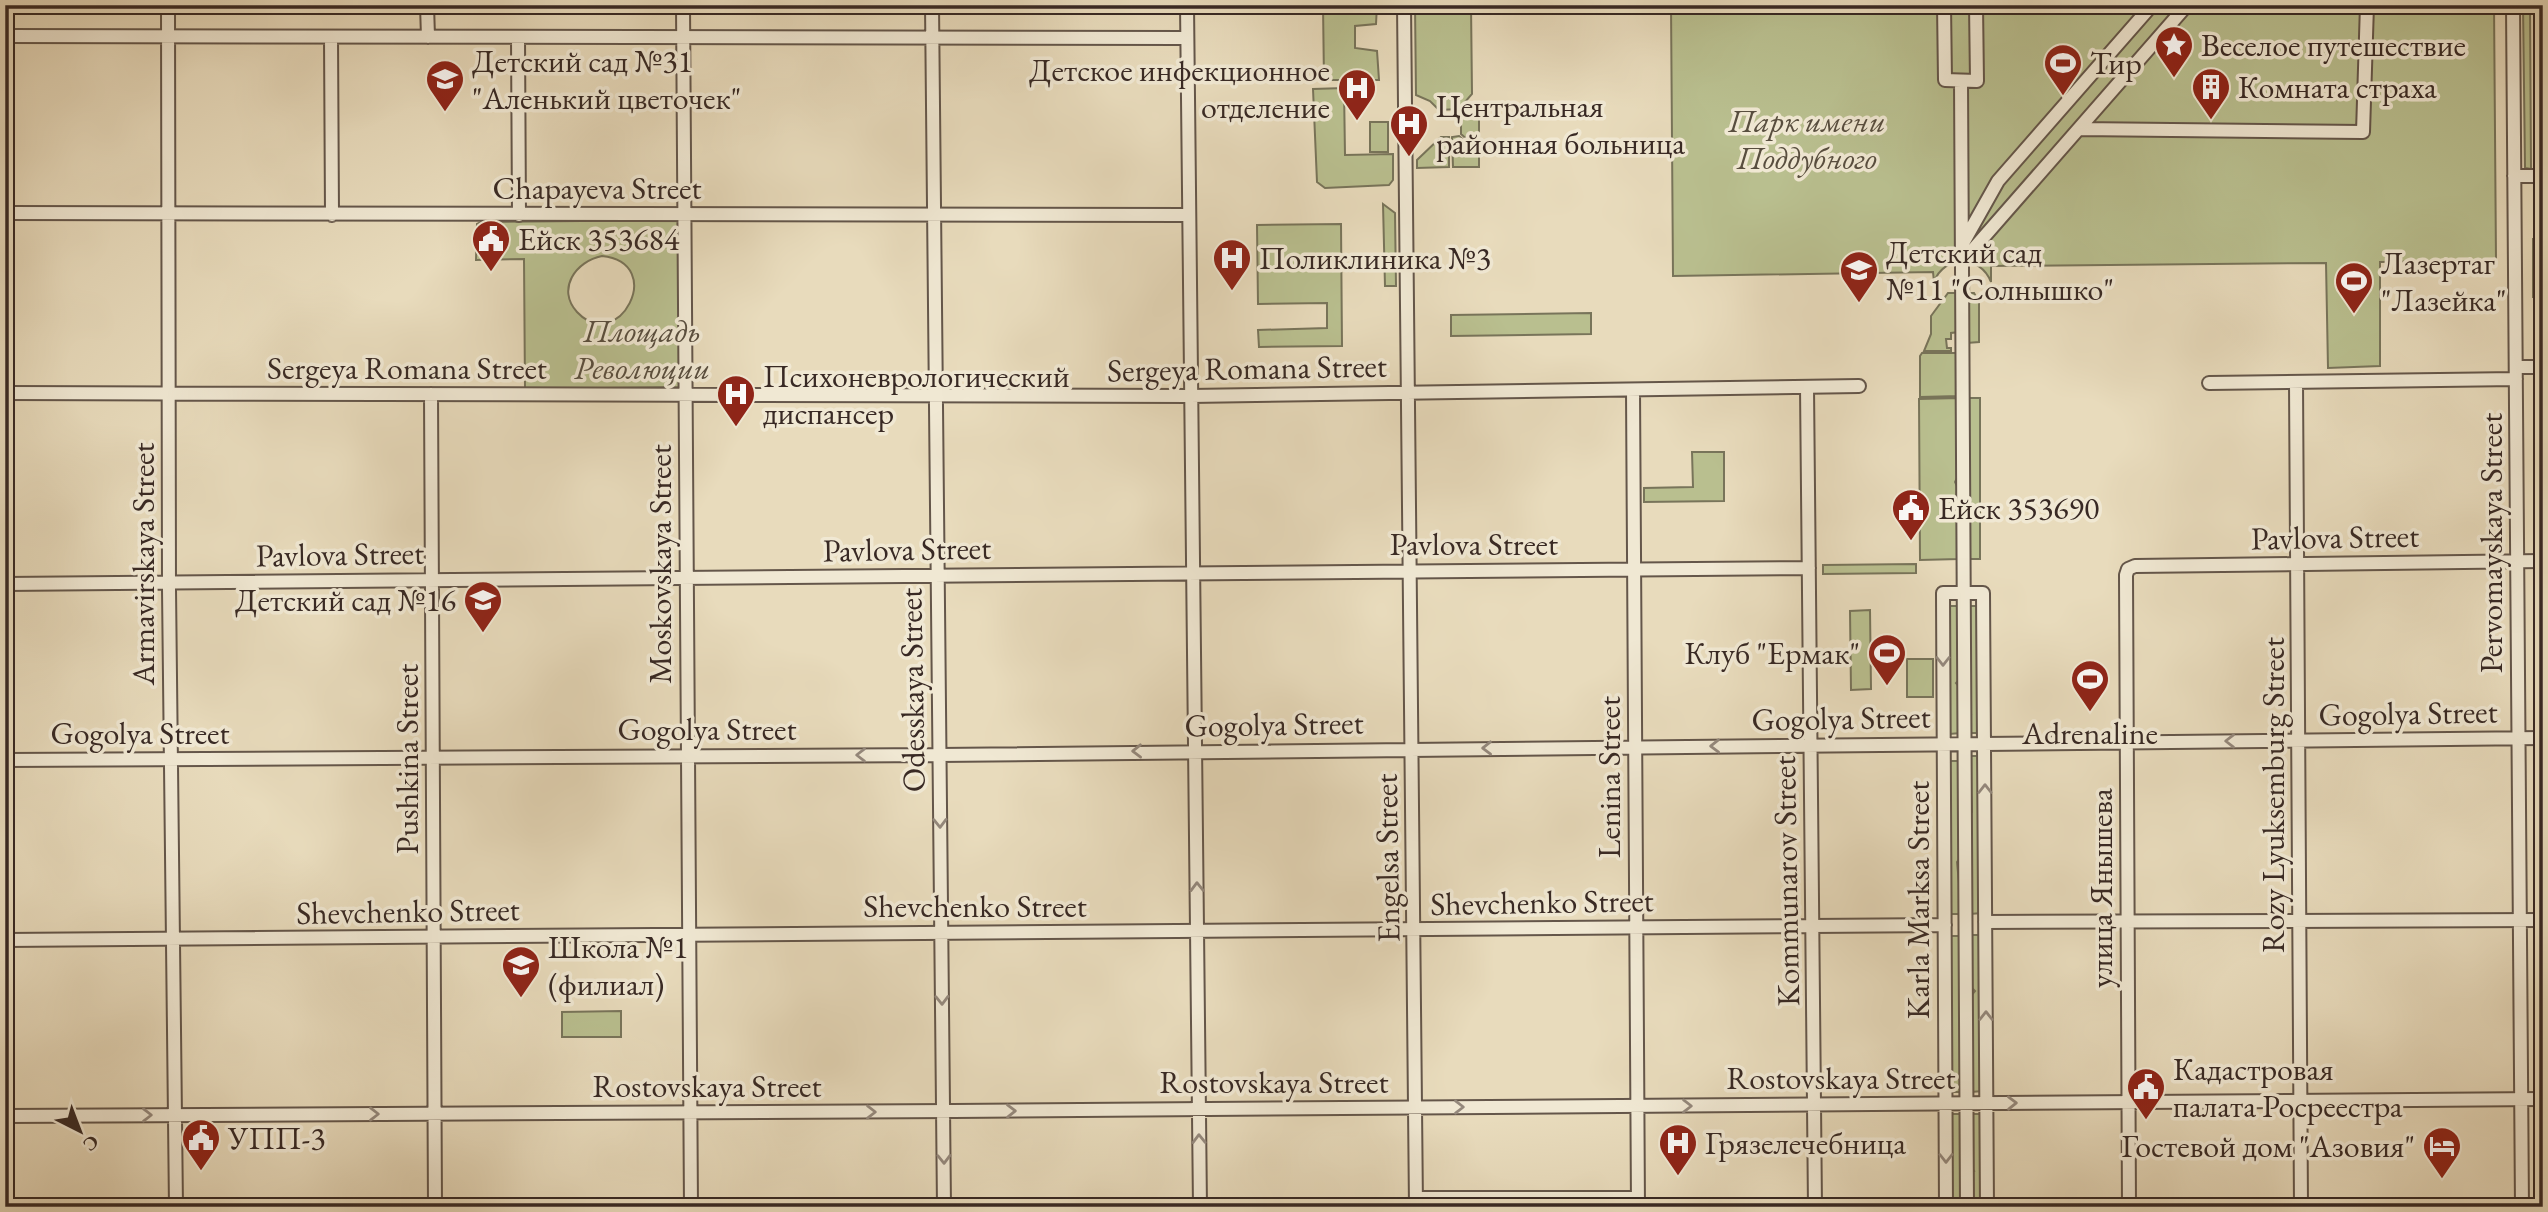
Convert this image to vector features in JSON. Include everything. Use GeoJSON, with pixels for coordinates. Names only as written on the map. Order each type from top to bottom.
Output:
{"type":"FeatureCollection","features":[{"type":"Feature","properties":{"kind":"street","name":"Armavirskaya Street"},"geometry":{"type":"LineString","coordinates":[[168,5],[170,759],[176,1207]]}},
{"type":"Feature","properties":{"kind":"street"},"geometry":{"type":"LineString","coordinates":[[427,5],[428,37]]}},
{"type":"Feature","properties":{"kind":"street","name":"Moskovskaya Street"},"geometry":{"type":"LineString","coordinates":[[683,5],[691,1207]]}},
{"type":"Feature","properties":{"kind":"street","name":"Odesskaya Street"},"geometry":{"type":"LineString","coordinates":[[932,5],[944,1207]]}},
{"type":"Feature","properties":{"kind":"street"},"geometry":{"type":"LineString","coordinates":[[1187,5],[1200,1207]]}},
{"type":"Feature","properties":{"kind":"street","name":"Engelsa Street"},"geometry":{"type":"LineString","coordinates":[[1404,5],[1416,1202]]}},
{"type":"Feature","properties":{"kind":"street"},"geometry":{"type":"LineString","coordinates":[[1944,5],[1945,80],[1978,81],[1976,5]]}},
{"type":"Feature","properties":{"kind":"street"},"geometry":{"type":"LineString","coordinates":[[1962,246],[1998,181],[2152,5]]}},
{"type":"Feature","properties":{"kind":"street"},"geometry":{"type":"LineString","coordinates":[[1962,262],[2187,5]]}},
{"type":"Feature","properties":{"kind":"street"},"geometry":{"type":"LineString","coordinates":[[2079,129],[2363,132],[2367,5]]}},
{"type":"Feature","properties":{"kind":"street","name":"Pervomayskaya Street"},"geometry":{"type":"LineString","coordinates":[[2513,5],[2522,1207]]}},
{"type":"Feature","properties":{"kind":"street"},"geometry":{"type":"LineString","coordinates":[[5,36],[1187,38]]}},
{"type":"Feature","properties":{"kind":"street"},"geometry":{"type":"LineString","coordinates":[[331,37],[332,215]]}},
{"type":"Feature","properties":{"kind":"street"},"geometry":{"type":"LineString","coordinates":[[518,37],[519,215]]}},
{"type":"Feature","properties":{"kind":"street"},"geometry":{"type":"LineString","coordinates":[[1961,80],[1967,1207]]}},
{"type":"Feature","properties":{"kind":"street"},"geometry":{"type":"LineString","coordinates":[[2514,176],[2543,176]]}},
{"type":"Feature","properties":{"kind":"street","name":"Chapayeva Street"},"geometry":{"type":"LineString","coordinates":[[5,213],[1189,215]]}},
{"type":"Feature","properties":{"kind":"street"},"geometry":{"type":"LineString","coordinates":[[2209,383],[2516,373],[2543,367]]}},
{"type":"Feature","properties":{"kind":"street","name":"Rozy Lyuksemburg Street"},"geometry":{"type":"LineString","coordinates":[[2296,382],[2301,1207]]}},
{"type":"Feature","properties":{"kind":"street","name":"Sergeya Romana Street"},"geometry":{"type":"LineString","coordinates":[[5,393],[1191,396],[1859,386]]}},
{"type":"Feature","properties":{"kind":"street","name":"Kommunarov Street"},"geometry":{"type":"LineString","coordinates":[[1807,387],[1815,1207]]}},
{"type":"Feature","properties":{"kind":"street","name":"Lenina Street"},"geometry":{"type":"LineString","coordinates":[[1633,390],[1638,1203]]}},
{"type":"Feature","properties":{"kind":"street","name":"Pushkina Street"},"geometry":{"type":"LineString","coordinates":[[431,394],[435,1207]]}},
{"type":"Feature","properties":{"kind":"street","name":"Pavlova Street"},"geometry":{"type":"LineString","coordinates":[[2129,569],[2134,566],[2543,561]]}},
{"type":"Feature","properties":{"kind":"street","name":"Pavlova Street"},"geometry":{"type":"LineString","coordinates":[[5,584],[1809,568]]}},
{"type":"Feature","properties":{"kind":"street","name":"улица Янышева"},"geometry":{"type":"LineString","coordinates":[[2129,569],[2126,575],[2129,1207]]}},
{"type":"Feature","properties":{"kind":"street","name":"Karla Marksa Street"},"geometry":{"type":"LineString","coordinates":[[1946,1207],[1943,593],[1964,593]]}},
{"type":"Feature","properties":{"kind":"street"},"geometry":{"type":"LineString","coordinates":[[1964,593],[1983,593],[1987,1207]]}},
{"type":"Feature","properties":{"kind":"street","name":"Gogolya Street"},"geometry":{"type":"LineString","coordinates":[[5,760],[939,755],[2543,738]]}},
{"type":"Feature","properties":{"kind":"street"},"geometry":{"type":"LineString","coordinates":[[1985,922],[2543,920]]}},
{"type":"Feature","properties":{"kind":"street","name":"Shevchenko Street"},"geometry":{"type":"LineString","coordinates":[[5,940],[1945,925]]}},
{"type":"Feature","properties":{"kind":"street","name":"Rostovskaya Street"},"geometry":{"type":"LineString","coordinates":[[5,1116],[943,1112],[2543,1099]]}},
{"type":"Feature","properties":{"kind":"street"},"geometry":{"type":"LineString","coordinates":[[1416,1202],[1638,1203]]}},
{"type":"Feature","properties":{"kind":"green space"},"geometry":{"type":"Polygon","coordinates":[[[1323,5],[1377,5],[1376,24],[1355,26],[1355,48],[1377,51],[1379,80],[1324,80],[1323,5]]]}},
{"type":"Feature","properties":{"kind":"green space"},"geometry":{"type":"Polygon","coordinates":[[[1415,5],[1471,5],[1472,94],[1459,109],[1439,110],[1430,101],[1416,95],[1415,5]]]}},
{"type":"Feature","properties":{"kind":"green space","name":"Парк имени Поддубного"},"geometry":{"type":"Polygon","coordinates":[[[1671,5],[2494,5],[2496,260],[2380,262],[2380,366],[2328,368],[2326,263],[1991,266],[1991,282],[1979,266],[1962,261],[1946,267],[1934,282],[1933,272],[1673,276],[1671,5]]]}},
{"type":"Feature","properties":{"kind":"green space"},"geometry":{"type":"Polygon","coordinates":[[[2523,5],[2530,5],[2531,169],[2525,168],[2523,5]]]}},
{"type":"Feature","properties":{"kind":"green space"},"geometry":{"type":"Polygon","coordinates":[[[1344,88],[1345,155],[1393,154],[1393,180],[1389,185],[1325,188],[1317,182],[1313,89],[1344,88]]]}},
{"type":"Feature","properties":{"kind":"green space"},"geometry":{"type":"Polygon","coordinates":[[[1479,108],[1479,150],[1461,134],[1461,113],[1466,109],[1479,108]]]}},
{"type":"Feature","properties":{"kind":"green space"},"geometry":{"type":"Polygon","coordinates":[[[1370,122],[1388,122],[1388,152],[1370,152],[1370,122]]]}},
{"type":"Feature","properties":{"kind":"green space"},"geometry":{"type":"Polygon","coordinates":[[[1459,136],[1479,154],[1479,167],[1453,167],[1452,137],[1459,136]]]}},
{"type":"Feature","properties":{"kind":"green space"},"geometry":{"type":"Polygon","coordinates":[[[1441,137],[1449,137],[1449,167],[1417,168],[1417,160],[1441,137]]]}},
{"type":"Feature","properties":{"kind":"green space"},"geometry":{"type":"Polygon","coordinates":[[[1383,204],[1395,213],[1396,286],[1385,286],[1383,204]]]}},
{"type":"Feature","properties":{"kind":"green space","name":"Площадь Революции"},"geometry":{"type":"Polygon","coordinates":[[[680,220],[682,387],[525,389],[524,259],[476,260],[477,224],[680,220]],[[602,256],[584,264],[572,277],[568,294],[571,303],[577,312],[593,323],[607,323],[620,315],[630,303],[634,288],[632,274],[622,262],[602,256]]]}},
{"type":"Feature","properties":{"kind":"green space"},"geometry":{"type":"Polygon","coordinates":[[[1341,224],[1342,346],[1259,347],[1258,330],[1327,328],[1327,303],[1258,304],[1257,225],[1341,224]]]}},
{"type":"Feature","properties":{"kind":"green space"},"geometry":{"type":"Polygon","coordinates":[[[2533,239],[2543,239],[2543,297],[2533,297],[2533,239]]]}},
{"type":"Feature","properties":{"kind":"green space"},"geometry":{"type":"Polygon","coordinates":[[[1948,293],[1958,293],[1959,332],[1951,333],[1951,339],[1946,339],[1947,348],[1951,348],[1951,351],[1924,351],[1931,334],[1931,316],[1948,293]]]}},
{"type":"Feature","properties":{"kind":"green space"},"geometry":{"type":"Polygon","coordinates":[[[1966,293],[1974,293],[1979,302],[1979,342],[1967,343],[1966,293]]]}},
{"type":"Feature","properties":{"kind":"green space"},"geometry":{"type":"Polygon","coordinates":[[[1591,313],[1591,334],[1451,336],[1451,315],[1591,313]]]}},
{"type":"Feature","properties":{"kind":"green space"},"geometry":{"type":"Polygon","coordinates":[[[1922,353],[1959,353],[1959,396],[1920,397],[1922,353]]]}},
{"type":"Feature","properties":{"kind":"green space"},"geometry":{"type":"Polygon","coordinates":[[[1959,398],[1955,482],[1958,488],[1959,559],[1920,560],[1919,399],[1959,398]]]}},
{"type":"Feature","properties":{"kind":"green space"},"geometry":{"type":"Polygon","coordinates":[[[1967,398],[1980,398],[1980,559],[1970,559],[1967,398]]]}},
{"type":"Feature","properties":{"kind":"green space"},"geometry":{"type":"Polygon","coordinates":[[[1692,452],[1724,452],[1724,501],[1644,502],[1644,488],[1693,487],[1692,452]]]}},
{"type":"Feature","properties":{"kind":"green space"},"geometry":{"type":"Polygon","coordinates":[[[1916,564],[1916,573],[1823,574],[1823,565],[1916,564]]]}},
{"type":"Feature","properties":{"kind":"green space"},"geometry":{"type":"Polygon","coordinates":[[[1948,606],[1961,606],[1961,678],[1956,683],[1961,689],[1961,733],[1949,734],[1948,606]]]}},
{"type":"Feature","properties":{"kind":"green space"},"geometry":{"type":"Polygon","coordinates":[[[1968,606],[1980,606],[1981,733],[1969,733],[1971,715],[1968,606]]]}},
{"type":"Feature","properties":{"kind":"green space"},"geometry":{"type":"Polygon","coordinates":[[[1870,610],[1871,689],[1851,690],[1850,611],[1870,610]]]}},
{"type":"Feature","properties":{"kind":"green space"},"geometry":{"type":"Polygon","coordinates":[[[1907,659],[1933,659],[1933,697],[1907,697],[1907,659]]]}},
{"type":"Feature","properties":{"kind":"green space"},"geometry":{"type":"Polygon","coordinates":[[[1969,756],[1981,756],[1982,913],[1970,914],[1972,889],[1969,814],[1972,812],[1969,756]]]}},
{"type":"Feature","properties":{"kind":"green space"},"geometry":{"type":"Polygon","coordinates":[[[1949,761],[1961,761],[1960,858],[1957,862],[1962,914],[1950,914],[1949,761]]]}},
{"type":"Feature","properties":{"kind":"green space"},"geometry":{"type":"Polygon","coordinates":[[[1970,935],[1982,935],[1983,1091],[1971,1092],[1973,1057],[1970,997],[1975,991],[1970,986],[1970,935]]]}},
{"type":"Feature","properties":{"kind":"green space"},"geometry":{"type":"Polygon","coordinates":[[[1950,936],[1963,936],[1963,1088],[1960,1092],[1951,1092],[1950,936]]]}},
{"type":"Feature","properties":{"kind":"green space"},"geometry":{"type":"Polygon","coordinates":[[[621,1011],[621,1037],[562,1037],[562,1012],[621,1011]]]}},
{"type":"Feature","properties":{"kind":"green space"},"geometry":{"type":"Polygon","coordinates":[[[1951,1114],[1964,1114],[1964,1207],[1952,1207],[1951,1114]]]}},
{"type":"Feature","properties":{"kind":"green space"},"geometry":{"type":"Polygon","coordinates":[[[1971,1114],[1983,1114],[1983,1207],[1971,1207],[1971,1173],[1974,1171],[1971,1168],[1971,1114]]]}},
{"type":"Feature","properties":{"kind":"place","name":"Веселое путешествие"},"geometry":{"type":"Point","coordinates":[2174,79]}},
{"type":"Feature","properties":{"kind":"place","name":"Тир"},"geometry":{"type":"Point","coordinates":[2063,97]}},
{"type":"Feature","properties":{"kind":"place","name":"Детский сад №31 \"Аленький цветочек\""},"geometry":{"type":"Point","coordinates":[445,113]}},
{"type":"Feature","properties":{"kind":"place","name":"Комната страха"},"geometry":{"type":"Point","coordinates":[2211,121]}},
{"type":"Feature","properties":{"kind":"place","name":"Детское инфекционное отделение"},"geometry":{"type":"Point","coordinates":[1357,122]}},
{"type":"Feature","properties":{"kind":"place","name":"Центральная районная больница"},"geometry":{"type":"Point","coordinates":[1409,158]}},
{"type":"Feature","properties":{"kind":"place","name":"Ейск 353684"},"geometry":{"type":"Point","coordinates":[491,273]}},
{"type":"Feature","properties":{"kind":"place","name":"Поликлиника №3"},"geometry":{"type":"Point","coordinates":[1232,292]}},
{"type":"Feature","properties":{"kind":"place","name":"Детский сад №11 \"Солнышко\""},"geometry":{"type":"Point","coordinates":[1859,304]}},
{"type":"Feature","properties":{"kind":"place","name":"Лазертаг \"Лазейка\""},"geometry":{"type":"Point","coordinates":[2354,315]}},
{"type":"Feature","properties":{"kind":"place","name":"Психоневрологический диспансер"},"geometry":{"type":"Point","coordinates":[736,428]}},
{"type":"Feature","properties":{"kind":"place","name":"Ейск 353690"},"geometry":{"type":"Point","coordinates":[1911,542]}},
{"type":"Feature","properties":{"kind":"place","name":"Детский сад №16"},"geometry":{"type":"Point","coordinates":[483,634]}},
{"type":"Feature","properties":{"kind":"place","name":"Клуб \"Ермак\""},"geometry":{"type":"Point","coordinates":[1887,687]}},
{"type":"Feature","properties":{"kind":"place","name":"Аdrenaline"},"geometry":{"type":"Point","coordinates":[2090,713]}},
{"type":"Feature","properties":{"kind":"place","name":"Школа №1 (филиал)"},"geometry":{"type":"Point","coordinates":[521,999]}},
{"type":"Feature","properties":{"kind":"place","name":"Кадастровая палата Росреестра"},"geometry":{"type":"Point","coordinates":[2146,1121]}},
{"type":"Feature","properties":{"kind":"place","name":"УПП-3"},"geometry":{"type":"Point","coordinates":[201,1172]}},
{"type":"Feature","properties":{"kind":"place","name":"Грязелечебница"},"geometry":{"type":"Point","coordinates":[1678,1177]}},
{"type":"Feature","properties":{"kind":"place","name":"Гостевой дом \"Азовия\""},"geometry":{"type":"Point","coordinates":[2442,1180]}}]}
